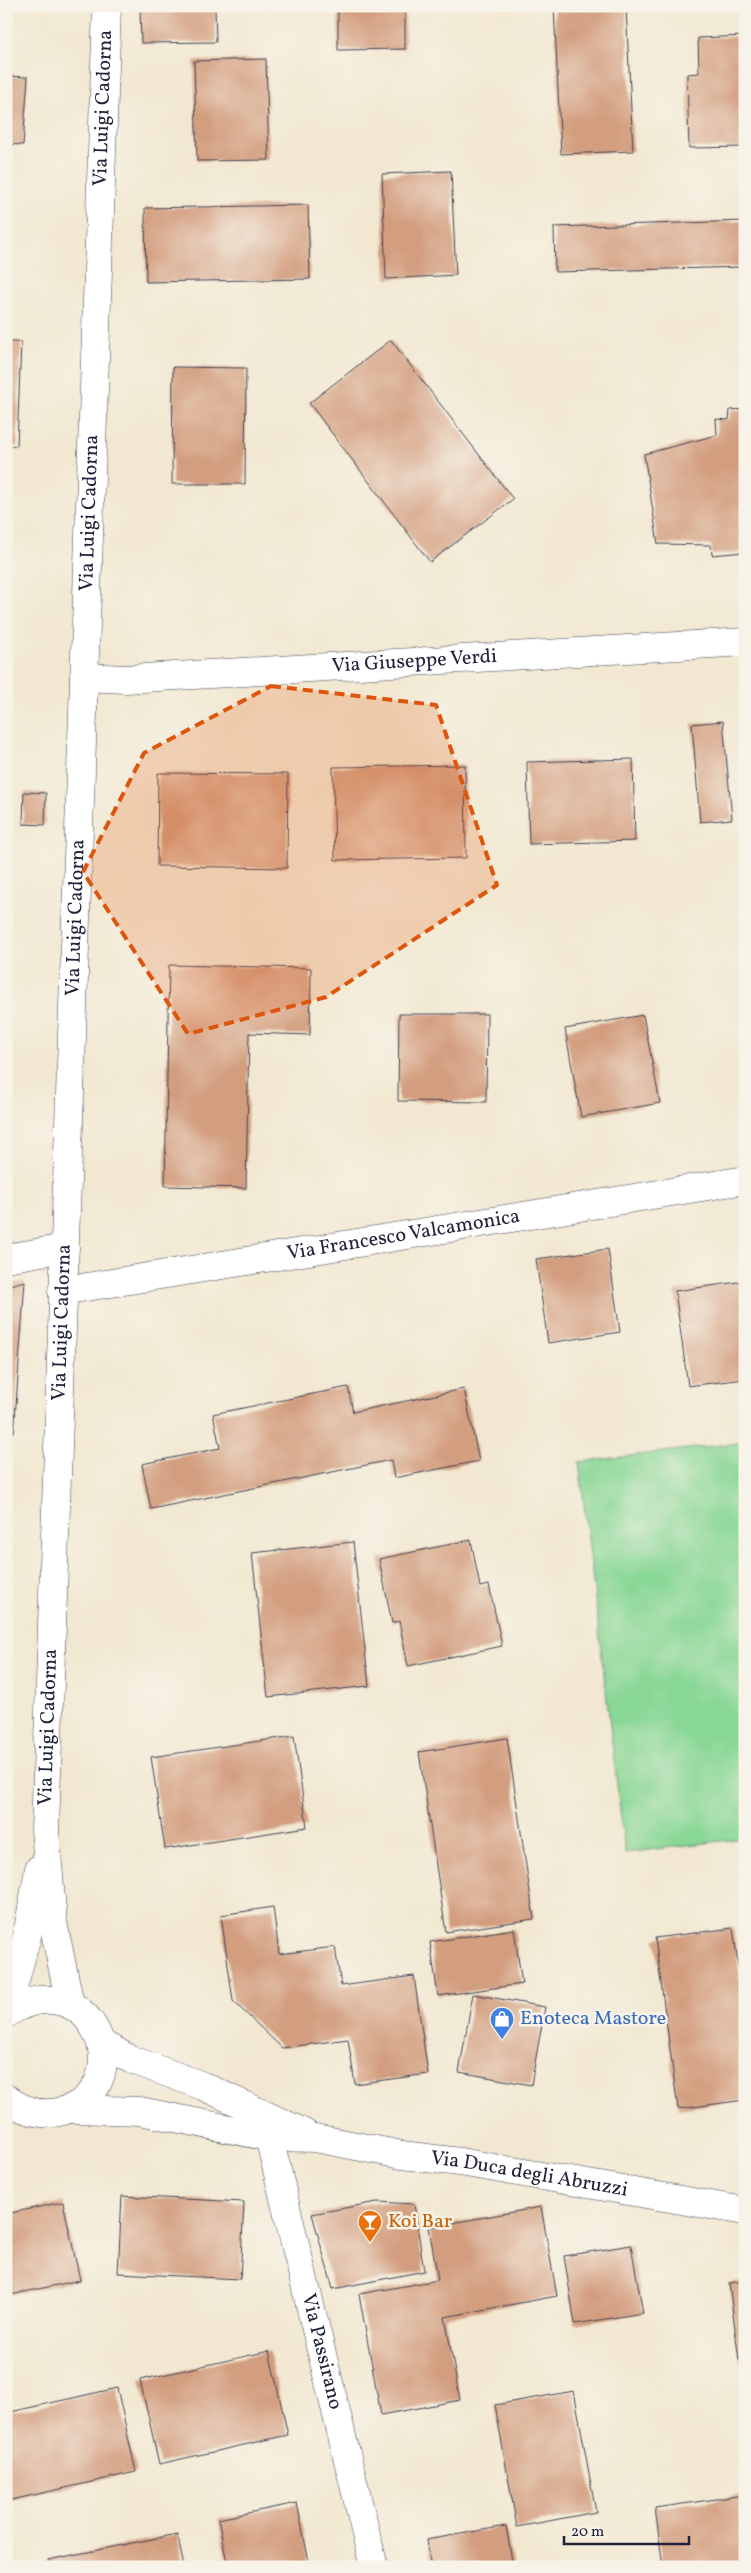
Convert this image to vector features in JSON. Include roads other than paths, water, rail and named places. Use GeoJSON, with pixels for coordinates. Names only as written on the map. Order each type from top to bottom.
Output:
{"type":"FeatureCollection","features":[{"type":"Feature","properties":{"kind":"street","name":"Via Luigi Cadorna"},"geometry":{"type":"LineString","coordinates":[[70,2004],[53,1922],[45,1830],[107,6]]}},
{"type":"Feature","properties":{"kind":"street","name":"Via Giuseppe Verdi"},"geometry":{"type":"LineString","coordinates":[[84,678],[126,679],[745,642]]}},
{"type":"Feature","properties":{"kind":"street","name":"Via Francesco Valcamonica"},"geometry":{"type":"LineString","coordinates":[[62,1291],[745,1180]]}},
{"type":"Feature","properties":{"kind":"street"},"geometry":{"type":"LineString","coordinates":[[6,1258],[65,1248]]}},
{"type":"Feature","properties":{"kind":"street","name":"Via Luigi Cadorna"},"geometry":{"type":"LineString","coordinates":[[6,2014],[27,1936],[45,1830]]}},
{"type":"Feature","properties":{"kind":"street"},"geometry":{"type":"LineString","coordinates":[[6,2014],[20,2005],[36,2000],[53,1999],[70,2004],[84,2014],[96,2027],[102,2044],[103,2063],[97,2082],[86,2098],[70,2109]]}},
{"type":"Feature","properties":{"kind":"street","name":"Via Duca degli Abruzzi"},"geometry":{"type":"LineString","coordinates":[[102,2044],[130,2059],[203,2086],[314,2138]]}},
{"type":"Feature","properties":{"kind":"street","name":"Via Duca degli Abruzzi"},"geometry":{"type":"LineString","coordinates":[[11,2107],[37,2113],[54,2113],[70,2109],[140,2111],[268,2137],[314,2138],[402,2155],[460,2162],[745,2211]]}},
{"type":"Feature","properties":{"kind":"street","name":"Via Passirano"},"geometry":{"type":"LineString","coordinates":[[268,2137],[374,2567]]}},
{"type":"Feature","properties":{"kind":"place","name":"Enoteca Mastore"},"geometry":{"type":"Point","coordinates":[502,2040]}},
{"type":"Feature","properties":{"kind":"place","name":"Koi Bar"},"geometry":{"type":"Point","coordinates":[370,2243]}}]}
